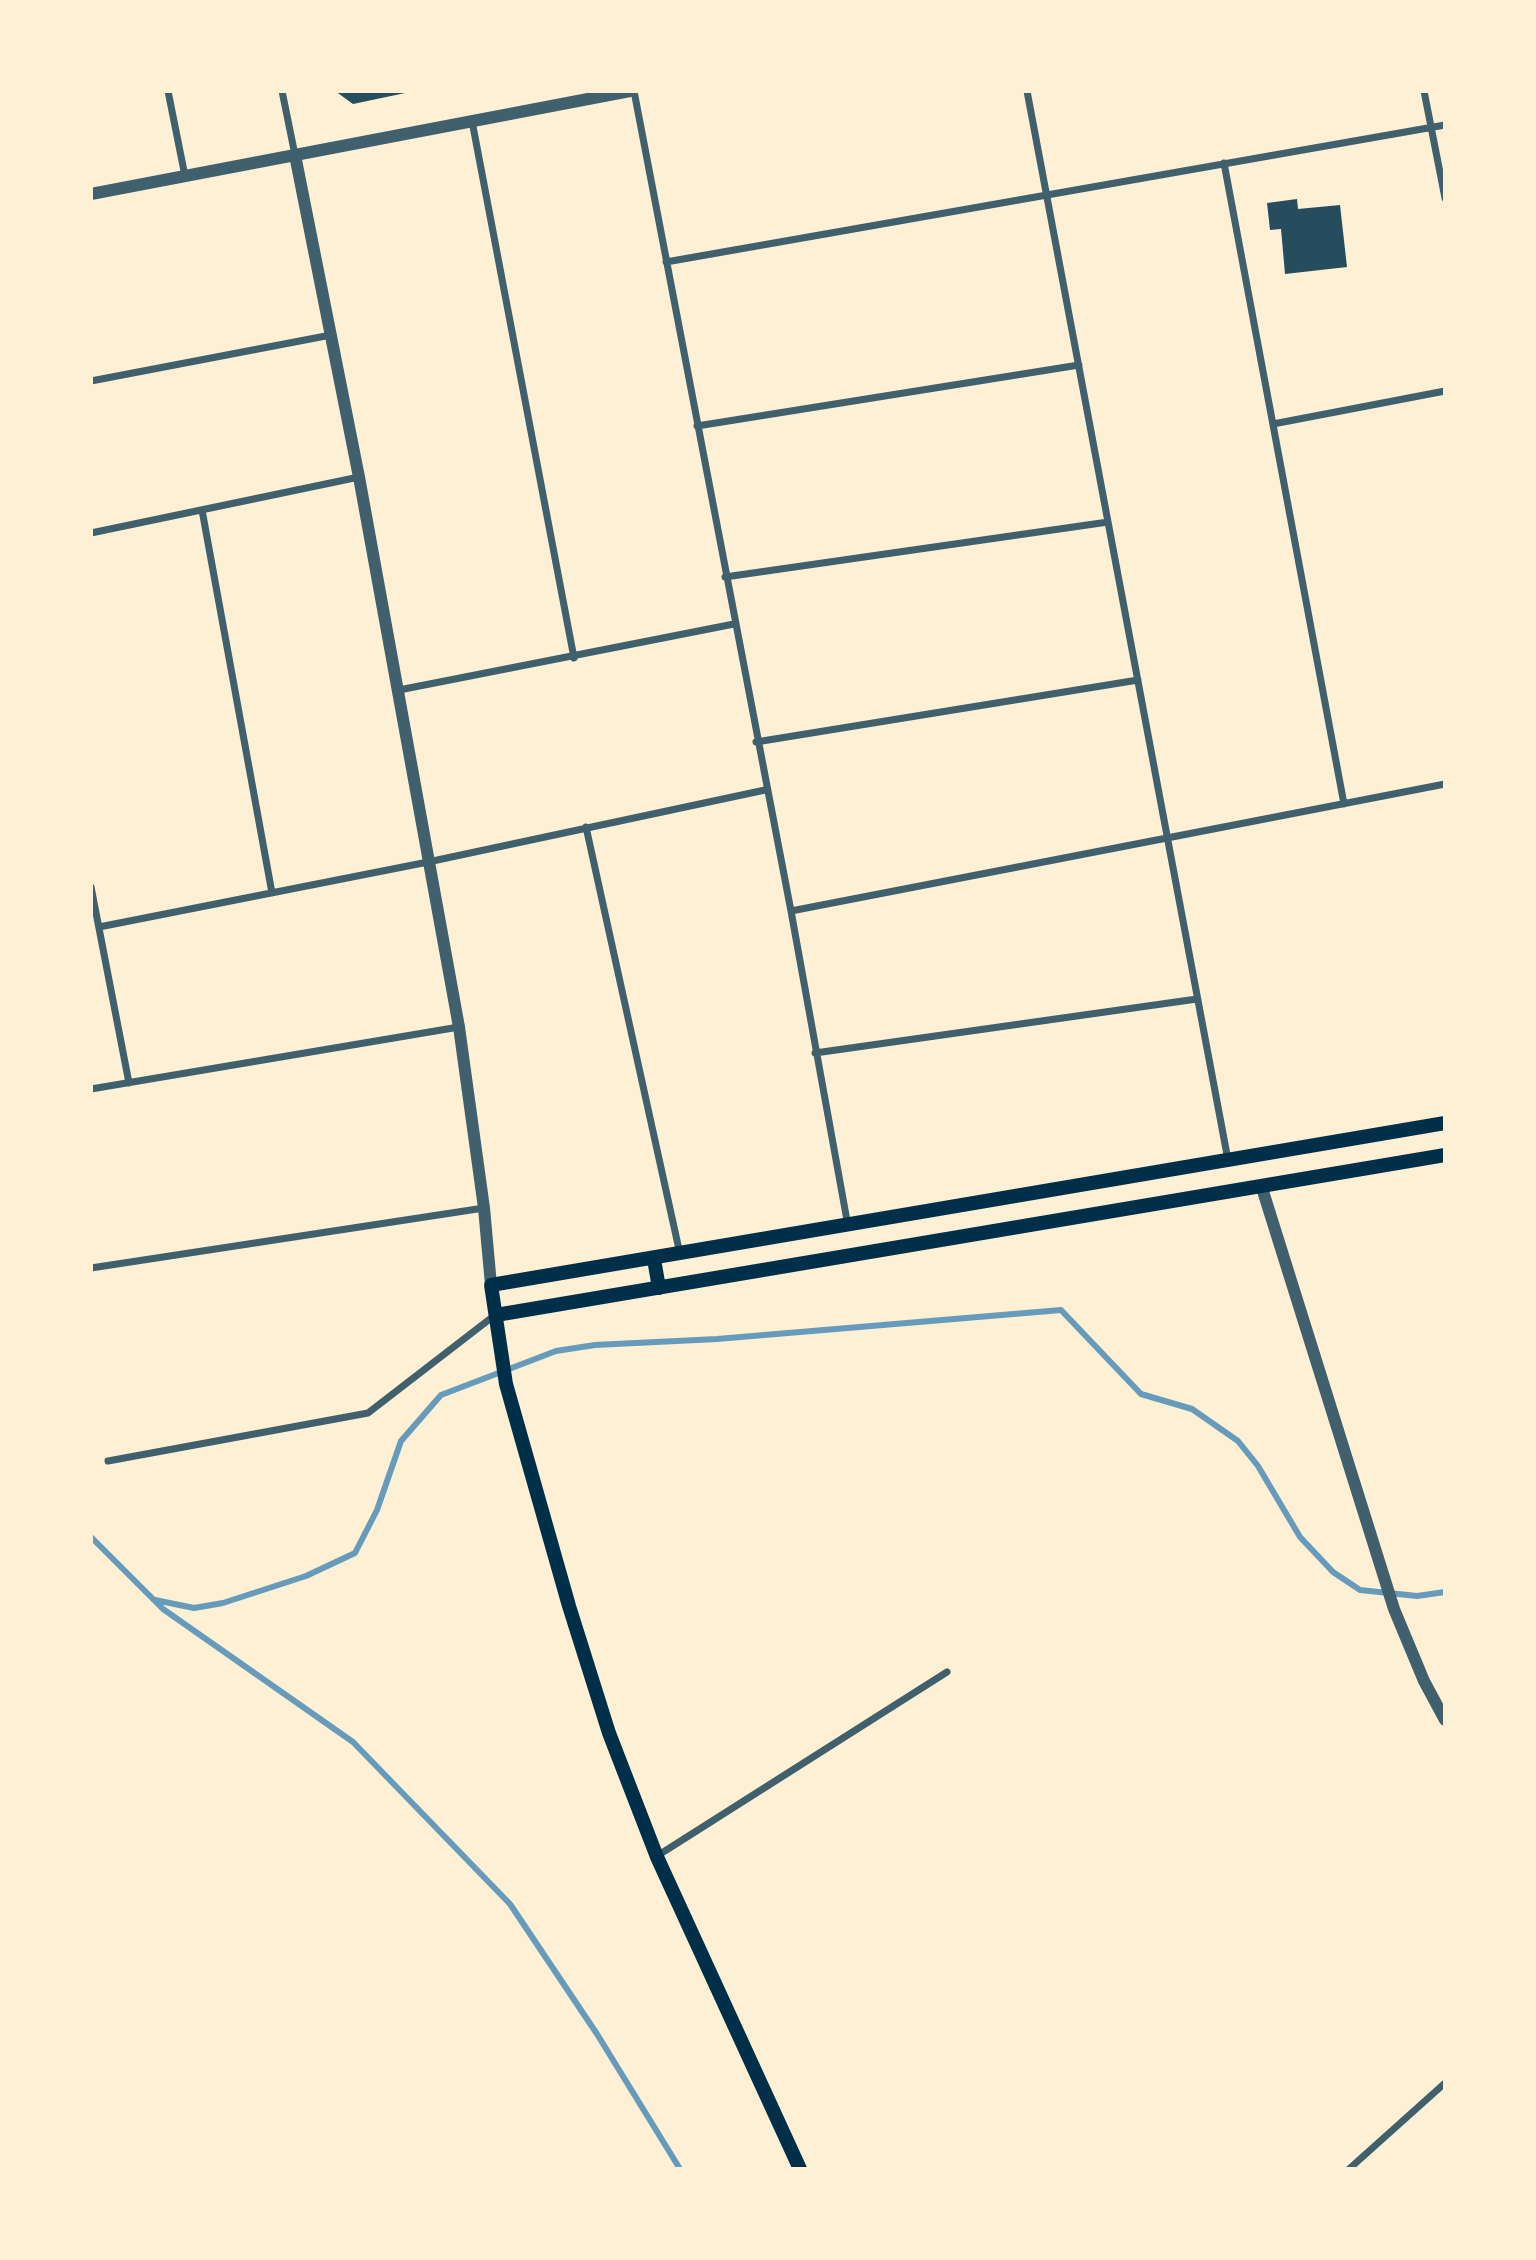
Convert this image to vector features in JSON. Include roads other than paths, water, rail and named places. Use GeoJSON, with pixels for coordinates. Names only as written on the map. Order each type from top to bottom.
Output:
{"type":"FeatureCollection","features":[{"type":"Feature","properties":{"kind":"main road"},"geometry":{"type":"LineString","coordinates":[[800,2169],[657,1857],[588,1670],[506,1384],[491,1285],[848,1227],[1445,1123]]}},
{"type":"Feature","properties":{"kind":"main road"},"geometry":{"type":"LineString","coordinates":[[496,1315],[1262,1188],[1445,1155]]}},
{"type":"Feature","properties":{"kind":"main road"},"geometry":{"type":"LineString","coordinates":[[654,1259],[659,1287]]}},
{"type":"Feature","properties":{"kind":"street"},"geometry":{"type":"LineString","coordinates":[[168,91],[185,176]]}},
{"type":"Feature","properties":{"kind":"street"},"geometry":{"type":"LineString","coordinates":[[282,91],[359,477],[459,1027],[484,1208],[491,1285]]}},
{"type":"Feature","properties":{"kind":"street"},"geometry":{"type":"LineString","coordinates":[[91,194],[632,91],[765,790],[791,911],[848,1227]]}},
{"type":"Feature","properties":{"kind":"street"},"geometry":{"type":"LineString","coordinates":[[1027,91],[1228,1160]]}},
{"type":"Feature","properties":{"kind":"street"},"geometry":{"type":"LineString","coordinates":[[1424,91],[1445,198]]}},
{"type":"Feature","properties":{"kind":"street"},"geometry":{"type":"LineString","coordinates":[[472,121],[574,657]]}},
{"type":"Feature","properties":{"kind":"street"},"geometry":{"type":"LineString","coordinates":[[666,262],[1046,193],[1445,125]]}},
{"type":"Feature","properties":{"kind":"street"},"geometry":{"type":"LineString","coordinates":[[1224,163],[1344,804]]}},
{"type":"Feature","properties":{"kind":"street"},"geometry":{"type":"LineString","coordinates":[[91,381],[331,335]]}},
{"type":"Feature","properties":{"kind":"street"},"geometry":{"type":"LineString","coordinates":[[697,426],[1079,365]]}},
{"type":"Feature","properties":{"kind":"street"},"geometry":{"type":"LineString","coordinates":[[1273,424],[1445,391]]}},
{"type":"Feature","properties":{"kind":"street"},"geometry":{"type":"LineString","coordinates":[[91,533],[359,477]]}},
{"type":"Feature","properties":{"kind":"street"},"geometry":{"type":"LineString","coordinates":[[202,510],[272,893]]}},
{"type":"Feature","properties":{"kind":"street"},"geometry":{"type":"LineString","coordinates":[[725,577],[1108,522]]}},
{"type":"Feature","properties":{"kind":"street"},"geometry":{"type":"LineString","coordinates":[[399,690],[734,624]]}},
{"type":"Feature","properties":{"kind":"street"},"geometry":{"type":"LineString","coordinates":[[756,742],[1138,680]]}},
{"type":"Feature","properties":{"kind":"street"},"geometry":{"type":"LineString","coordinates":[[791,911],[1445,784]]}},
{"type":"Feature","properties":{"kind":"street"},"geometry":{"type":"LineString","coordinates":[[99,927],[428,862],[765,790]]}},
{"type":"Feature","properties":{"kind":"street"},"geometry":{"type":"LineString","coordinates":[[586,827],[680,1254]]}},
{"type":"Feature","properties":{"kind":"street"},"geometry":{"type":"LineString","coordinates":[[91,887],[129,1083]]}},
{"type":"Feature","properties":{"kind":"street"},"geometry":{"type":"LineString","coordinates":[[815,1053],[1197,999]]}},
{"type":"Feature","properties":{"kind":"street"},"geometry":{"type":"LineString","coordinates":[[91,1089],[459,1027]]}},
{"type":"Feature","properties":{"kind":"street"},"geometry":{"type":"LineString","coordinates":[[1262,1188],[1394,1609],[1424,1681],[1445,1720]]}},
{"type":"Feature","properties":{"kind":"street"},"geometry":{"type":"LineString","coordinates":[[91,1268],[484,1208]]}},
{"type":"Feature","properties":{"kind":"street"},"geometry":{"type":"LineString","coordinates":[[108,1461],[368,1413],[496,1315]]}},
{"type":"Feature","properties":{"kind":"street"},"geometry":{"type":"LineString","coordinates":[[657,1857],[947,1672]]}},
{"type":"Feature","properties":{"kind":"street"},"geometry":{"type":"LineString","coordinates":[[1349,2169],[1445,2083]]}},
{"type":"Feature","properties":{"kind":"waterway"},"geometry":{"type":"LineString","coordinates":[[155,1600],[194,1608],[223,1603],[306,1576],[355,1553],[377,1510],[401,1441],[441,1395],[556,1351],[595,1345],[717,1339],[1061,1310],[1141,1394],[1192,1409],[1238,1441],[1258,1466],[1300,1537],[1333,1572],[1360,1590],[1417,1596],[1445,1592]]}},
{"type":"Feature","properties":{"kind":"waterway"},"geometry":{"type":"LineString","coordinates":[[91,1537],[163,1609],[353,1742],[510,1904],[597,2034],[680,2169]]}}]}
